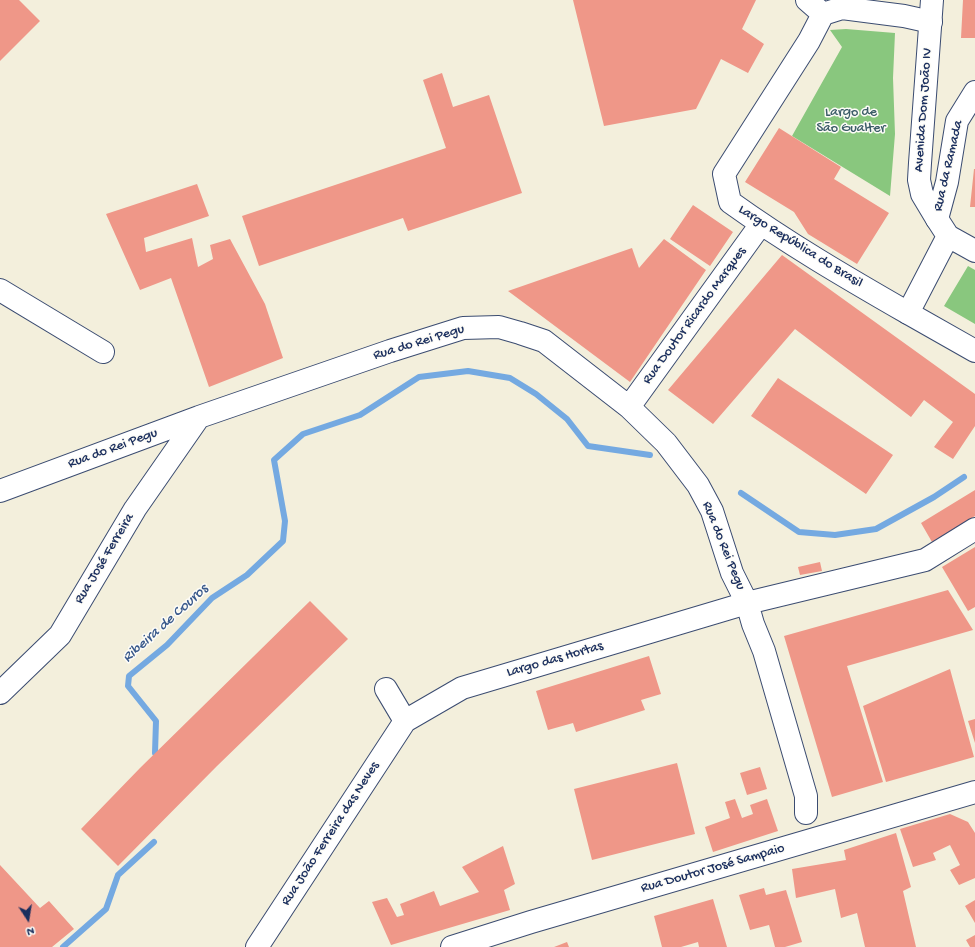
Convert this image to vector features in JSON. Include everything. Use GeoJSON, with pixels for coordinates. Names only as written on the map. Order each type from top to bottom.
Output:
{"type":"FeatureCollection","features":[{"type":"Feature","properties":{"kind":"street","name":"Avenida Dom João IV"},"geometry":{"type":"LineString","coordinates":[[932,0],[920,180],[922,194],[942,228]]}},
{"type":"Feature","properties":{"kind":"street"},"geometry":{"type":"LineString","coordinates":[[815,7],[842,8],[904,16],[930,22]]}},
{"type":"Feature","properties":{"kind":"street","name":"Largo República do Brasil"},"geometry":{"type":"LineString","coordinates":[[815,7],[809,41],[724,174],[730,202],[761,224],[840,274],[975,351]]}},
{"type":"Feature","properties":{"kind":"street","name":"Rua da Ramada"},"geometry":{"type":"LineString","coordinates":[[942,228],[947,182],[957,121],[975,92]]}},
{"type":"Feature","properties":{"kind":"street","name":"Rua Doutor Ricardo Marques"},"geometry":{"type":"LineString","coordinates":[[629,407],[761,224]]}},
{"type":"Feature","properties":{"kind":"street"},"geometry":{"type":"LineString","coordinates":[[908,313],[942,228],[975,251]]}},
{"type":"Feature","properties":{"kind":"street"},"geometry":{"type":"LineString","coordinates":[[0,290],[103,352]]}},
{"type":"Feature","properties":{"kind":"street","name":"Rua do Rei Pegu"},"geometry":{"type":"LineString","coordinates":[[0,491],[199,417],[390,351],[463,328],[499,327],[520,332],[544,342],[629,407],[666,443],[698,485],[712,511],[732,573],[750,614],[754,653],[797,799],[806,813],[814,839]]}},
{"type":"Feature","properties":{"kind":"street","name":"Rua José Ferreira"},"geometry":{"type":"LineString","coordinates":[[0,693],[60,635],[135,508],[199,417]]}},
{"type":"Feature","properties":{"kind":"street","name":"Largo das Hortas"},"geometry":{"type":"LineString","coordinates":[[405,720],[462,688],[750,614],[925,560],[975,529]]}},
{"type":"Feature","properties":{"kind":"street"},"geometry":{"type":"LineString","coordinates":[[386,689],[405,720]]}},
{"type":"Feature","properties":{"kind":"street","name":"Rua João Ferreira das Neves"},"geometry":{"type":"LineString","coordinates":[[257,947],[405,720]]}},
{"type":"Feature","properties":{"kind":"street","name":"Rua Doutor José Sampaio"},"geometry":{"type":"LineString","coordinates":[[452,947],[975,792]]}},
{"type":"Feature","properties":{"kind":"green space","name":"Largo de São Gualter"},"geometry":{"type":"Polygon","coordinates":[[[846,29],[895,33],[893,78],[895,134],[890,196],[792,136],[842,47],[830,30],[846,29]]]}},
{"type":"Feature","properties":{"kind":"green space"},"geometry":{"type":"Polygon","coordinates":[[[968,266],[975,270],[975,324],[944,306],[968,266]]]}},
{"type":"Feature","properties":{"kind":"building"},"geometry":{"type":"Polygon","coordinates":[[[0,0],[19,0],[40,21],[0,61],[0,0]]]}},
{"type":"Feature","properties":{"kind":"building"},"geometry":{"type":"Polygon","coordinates":[[[573,0],[756,0],[742,29],[764,44],[748,73],[721,59],[696,109],[604,126],[573,0]]]}},
{"type":"Feature","properties":{"kind":"building"},"geometry":{"type":"Polygon","coordinates":[[[963,0],[975,0],[975,38],[961,38],[963,0]]]}},
{"type":"Feature","properties":{"kind":"building"},"geometry":{"type":"Polygon","coordinates":[[[442,73],[453,107],[489,95],[522,193],[408,231],[403,218],[259,266],[242,216],[446,148],[423,80],[442,73]]]}},
{"type":"Feature","properties":{"kind":"building"},"geometry":{"type":"Polygon","coordinates":[[[779,128],[841,167],[834,179],[889,213],[857,264],[808,234],[794,212],[745,182],[779,128]]]}},
{"type":"Feature","properties":{"kind":"building"},"geometry":{"type":"Polygon","coordinates":[[[974,169],[975,207],[970,207],[974,169]]]}},
{"type":"Feature","properties":{"kind":"building"},"geometry":{"type":"Polygon","coordinates":[[[197,184],[209,216],[144,238],[146,252],[192,238],[198,267],[213,259],[210,245],[230,239],[265,304],[283,358],[209,387],[171,278],[140,290],[106,214],[197,184]]]}},
{"type":"Feature","properties":{"kind":"building"},"geometry":{"type":"Polygon","coordinates":[[[693,205],[733,232],[710,266],[670,239],[693,205]]]}},
{"type":"Feature","properties":{"kind":"building"},"geometry":{"type":"Polygon","coordinates":[[[664,239],[706,270],[630,382],[508,291],[632,248],[639,268],[664,239]]]}},
{"type":"Feature","properties":{"kind":"building"},"geometry":{"type":"Polygon","coordinates":[[[782,255],[975,394],[975,426],[953,459],[934,447],[953,422],[924,400],[911,417],[795,329],[713,424],[668,390],[782,255]]]}},
{"type":"Feature","properties":{"kind":"building"},"geometry":{"type":"Polygon","coordinates":[[[778,378],[893,455],[866,494],[751,416],[778,378]]]}},
{"type":"Feature","properties":{"kind":"building"},"geometry":{"type":"Polygon","coordinates":[[[975,490],[975,516],[932,542],[921,523],[975,490]]]}},
{"type":"Feature","properties":{"kind":"building"},"geometry":{"type":"Polygon","coordinates":[[[975,547],[975,607],[968,611],[942,567],[975,547]]]}},
{"type":"Feature","properties":{"kind":"building"},"geometry":{"type":"Polygon","coordinates":[[[820,562],[822,571],[800,575],[798,567],[820,562]]]}},
{"type":"Feature","properties":{"kind":"building"},"geometry":{"type":"Polygon","coordinates":[[[948,590],[973,630],[847,666],[883,782],[832,797],[784,636],[948,590]]]}},
{"type":"Feature","properties":{"kind":"building"},"geometry":{"type":"Polygon","coordinates":[[[310,601],[348,639],[217,766],[118,866],[81,829],[140,768],[310,601]]]}},
{"type":"Feature","properties":{"kind":"building"},"geometry":{"type":"Polygon","coordinates":[[[649,656],[661,694],[641,700],[645,710],[576,732],[573,723],[548,730],[536,691],[649,656]]]}},
{"type":"Feature","properties":{"kind":"building"},"geometry":{"type":"Polygon","coordinates":[[[950,669],[974,757],[886,782],[863,706],[950,669]]]}},
{"type":"Feature","properties":{"kind":"building"},"geometry":{"type":"Polygon","coordinates":[[[975,719],[975,743],[968,721],[975,719]]]}},
{"type":"Feature","properties":{"kind":"building"},"geometry":{"type":"Polygon","coordinates":[[[677,763],[695,834],[592,860],[574,789],[677,763]]]}},
{"type":"Feature","properties":{"kind":"building"},"geometry":{"type":"Polygon","coordinates":[[[760,767],[767,789],[747,795],[740,773],[760,767]]]}},
{"type":"Feature","properties":{"kind":"building"},"geometry":{"type":"Polygon","coordinates":[[[735,799],[742,818],[753,814],[750,805],[767,799],[778,831],[713,852],[705,827],[730,818],[725,802],[735,799]]]}},
{"type":"Feature","properties":{"kind":"building"},"geometry":{"type":"Polygon","coordinates":[[[950,814],[968,822],[975,833],[975,878],[959,885],[950,870],[960,865],[950,845],[933,853],[936,860],[913,867],[900,829],[950,814]]]}},
{"type":"Feature","properties":{"kind":"building"},"geometry":{"type":"Polygon","coordinates":[[[896,833],[911,887],[903,891],[916,947],[865,947],[857,913],[841,918],[835,889],[796,898],[792,869],[846,860],[844,850],[896,833]]]}},
{"type":"Feature","properties":{"kind":"building"},"geometry":{"type":"Polygon","coordinates":[[[503,846],[515,884],[504,890],[510,910],[391,945],[372,902],[387,898],[397,917],[404,915],[400,904],[434,891],[440,906],[479,892],[462,867],[503,846]]]}},
{"type":"Feature","properties":{"kind":"building"},"geometry":{"type":"Polygon","coordinates":[[[0,865],[40,908],[49,901],[74,929],[52,947],[0,947],[0,865]]]}},
{"type":"Feature","properties":{"kind":"building"},"geometry":{"type":"Polygon","coordinates":[[[764,888],[766,895],[786,890],[802,942],[785,947],[775,947],[769,925],[750,930],[739,895],[764,888]]]}},
{"type":"Feature","properties":{"kind":"building"},"geometry":{"type":"Polygon","coordinates":[[[713,899],[727,947],[699,947],[698,942],[681,947],[662,947],[654,916],[713,899]]]}},
{"type":"Feature","properties":{"kind":"building"},"geometry":{"type":"Polygon","coordinates":[[[975,900],[975,923],[965,906],[975,900]]]}},
{"type":"Feature","properties":{"kind":"building"},"geometry":{"type":"Polygon","coordinates":[[[975,935],[975,947],[970,947],[966,940],[975,935]]]}},
{"type":"Feature","properties":{"kind":"building"},"geometry":{"type":"Polygon","coordinates":[[[567,942],[569,947],[554,947],[567,942]]]}},
{"type":"Feature","properties":{"kind":"waterway","name":"Ribeira de Couros"},"geometry":{"type":"LineString","coordinates":[[155,753],[156,721],[128,686],[129,676],[167,645],[212,598],[247,575],[283,541],[285,521],[274,460],[303,434],[360,415],[419,377],[468,371],[510,378],[536,394],[567,419],[588,446],[650,455]]}},
{"type":"Feature","properties":{"kind":"waterway","name":"Ribeira de Couros"},"geometry":{"type":"LineString","coordinates":[[741,493],[799,532],[835,535],[876,529],[934,497],[964,477]]}},
{"type":"Feature","properties":{"kind":"waterway","name":"Ribeira de Couros"},"geometry":{"type":"LineString","coordinates":[[63,947],[106,909],[118,875],[154,842]]}}]}
